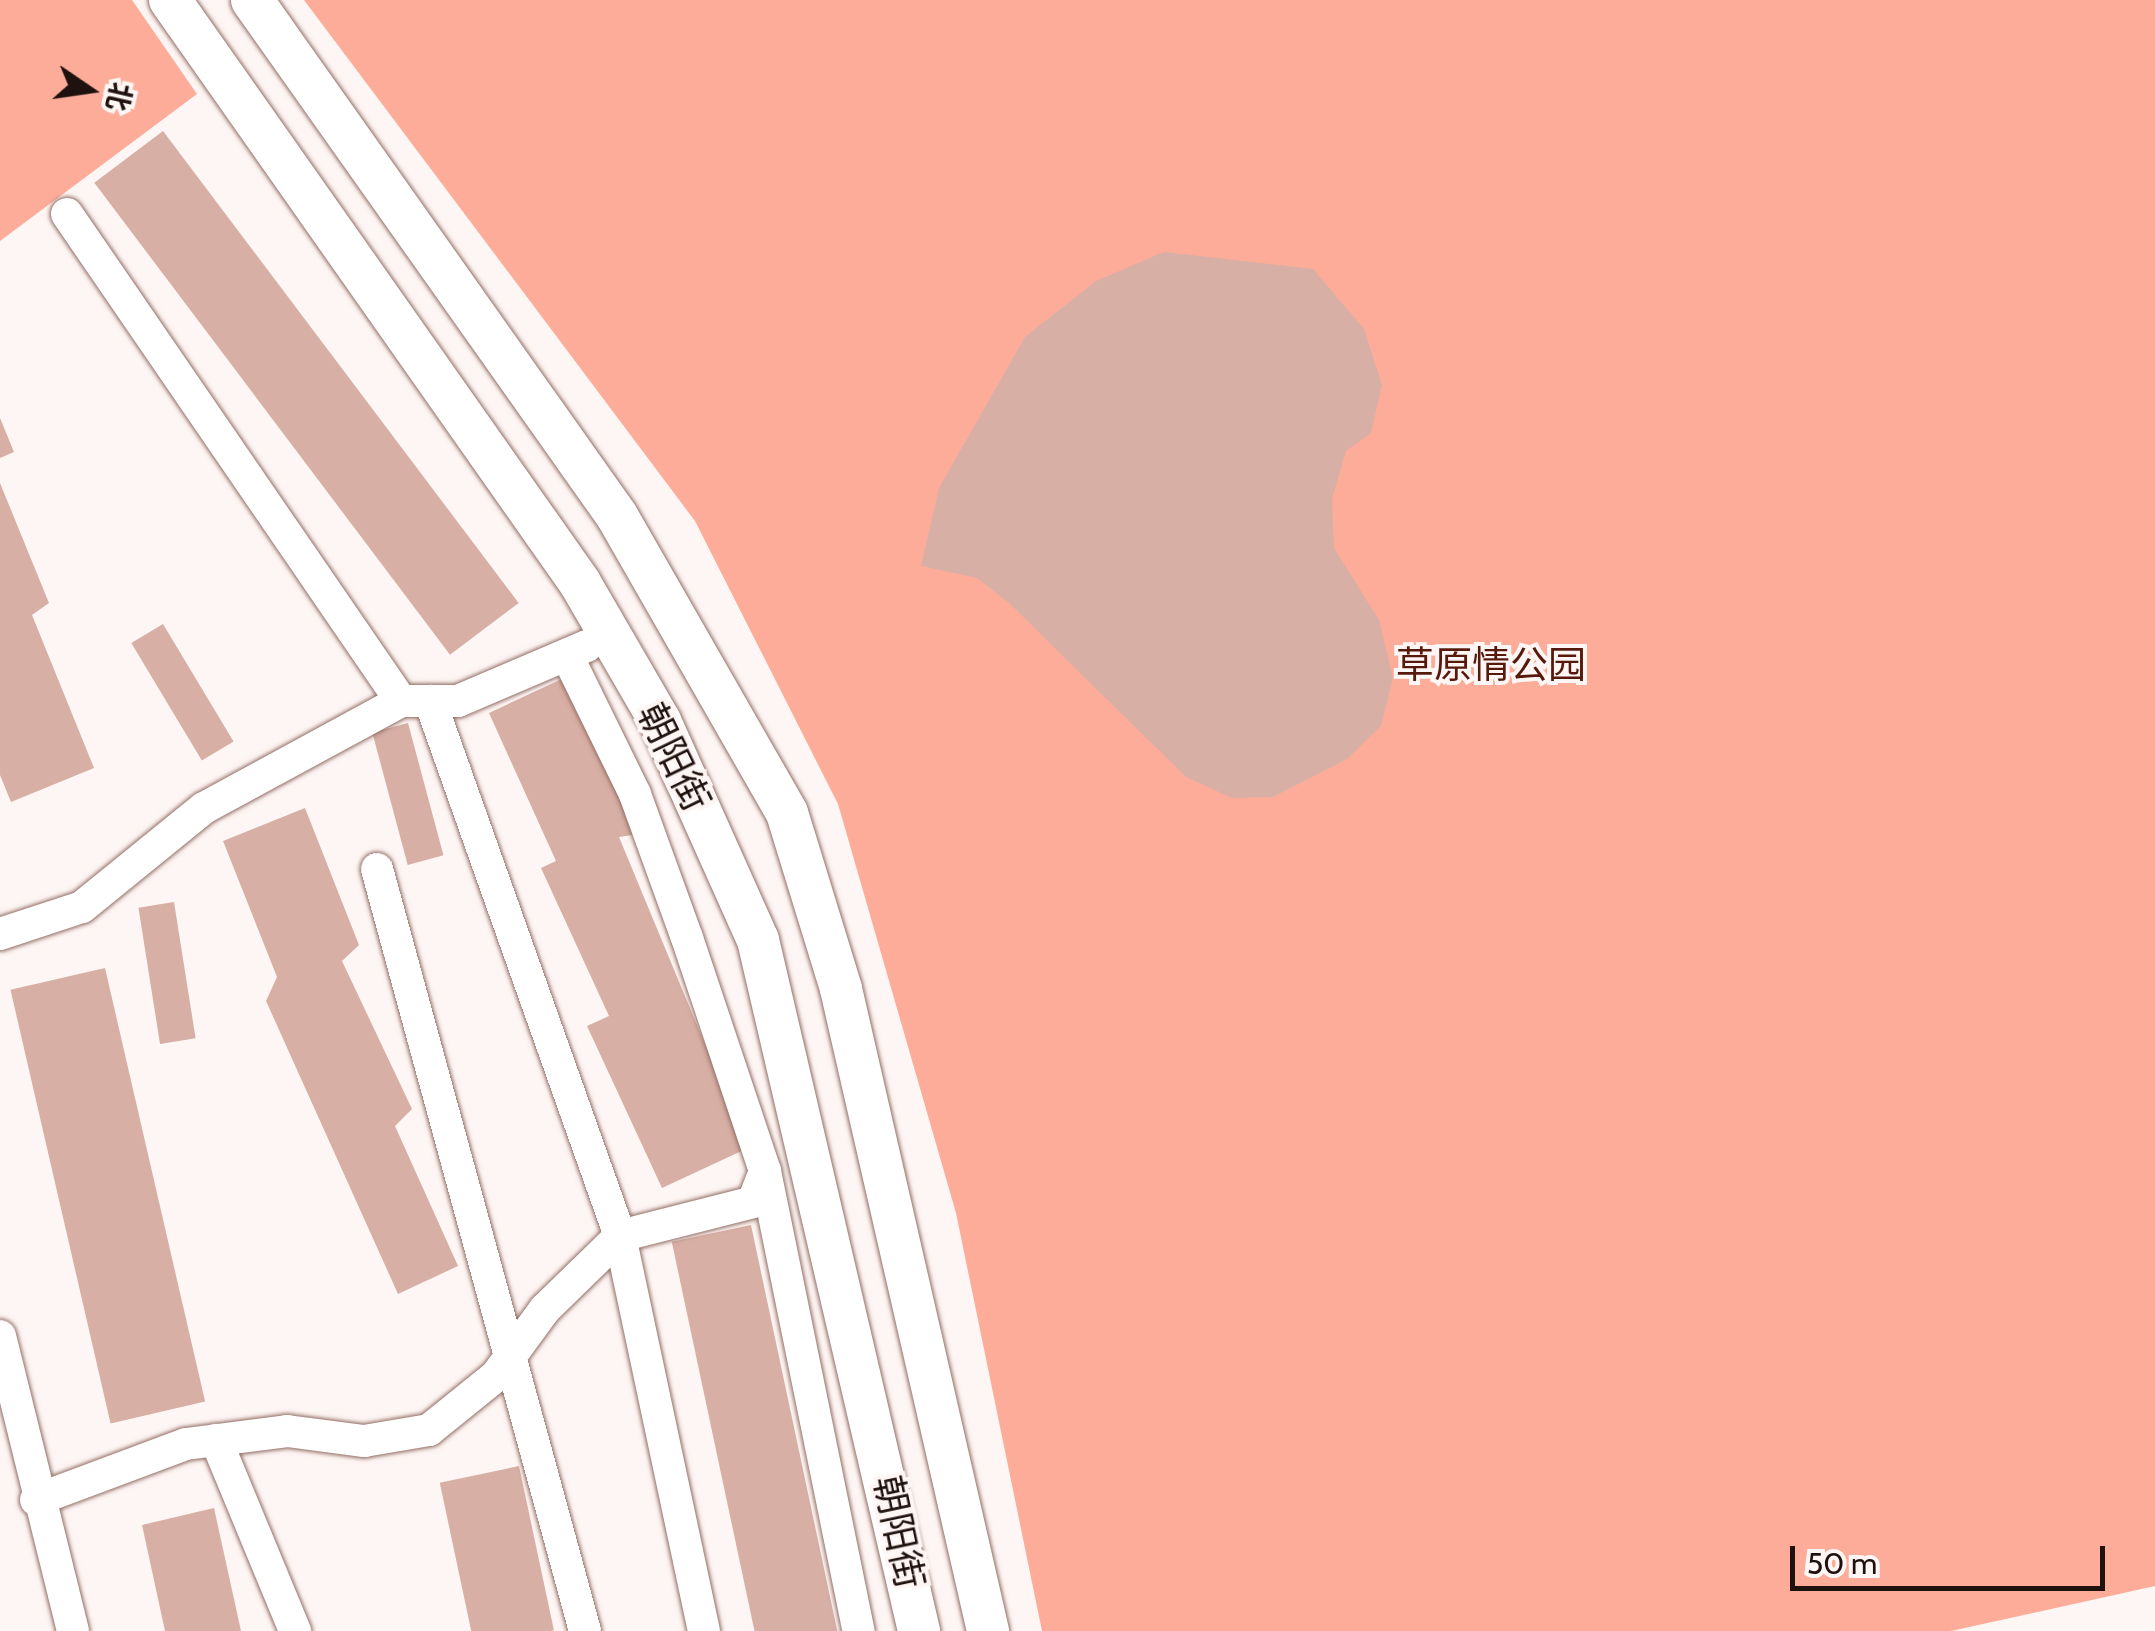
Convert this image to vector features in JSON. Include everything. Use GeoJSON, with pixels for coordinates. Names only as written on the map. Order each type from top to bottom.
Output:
{"type":"FeatureCollection","features":[{"type":"Feature","properties":{"kind":"street","name":"朝阳街"},"geometry":{"type":"LineString","coordinates":[[170,0],[610,636],[660,721],[758,940],[919,1631]]}},
{"type":"Feature","properties":{"kind":"street","name":"朝阳街"},"geometry":{"type":"LineString","coordinates":[[252,0],[617,516],[787,813],[841,989],[988,1631]]}},
{"type":"Feature","properties":{"kind":"street"},"geometry":{"type":"LineString","coordinates":[[68,214],[416,701],[620,1236],[704,1631]]}},
{"type":"Feature","properties":{"kind":"street"},"geometry":{"type":"LineString","coordinates":[[0,934],[82,907],[204,808],[416,701],[458,701],[610,636]]}},
{"type":"Feature","properties":{"kind":"street"},"geometry":{"type":"LineString","coordinates":[[567,654],[635,794],[765,1171],[859,1631]]}},
{"type":"Feature","properties":{"kind":"street"},"geometry":{"type":"LineString","coordinates":[[377,869],[585,1631]]}},
{"type":"Feature","properties":{"kind":"street"},"geometry":{"type":"LineString","coordinates":[[36,1500],[216,1440],[287,1431],[364,1441],[429,1430],[510,1357],[620,1236],[753,1202],[765,1171]]}},
{"type":"Feature","properties":{"kind":"street"},"geometry":{"type":"LineString","coordinates":[[0,1336],[36,1500],[73,1631]]}},
{"type":"Feature","properties":{"kind":"street"},"geometry":{"type":"LineString","coordinates":[[216,1440],[295,1631]]}},
{"type":"Feature","properties":{"kind":"green space"},"geometry":{"type":"Polygon","coordinates":[[[0,0],[132,0],[197,94],[0,241],[0,0]]]}},
{"type":"Feature","properties":{"kind":"green space","name":"草原情公园"},"geometry":{"type":"Polygon","coordinates":[[[304,0],[2155,0],[2155,1586],[1951,1631],[1042,1631],[956,1213],[838,804],[695,521],[304,0]]]}},
{"type":"Feature","properties":{"kind":"building"},"geometry":{"type":"Polygon","coordinates":[[[163,131],[519,603],[450,655],[94,183],[163,131]]]}},
{"type":"Feature","properties":{"kind":"building"},"geometry":{"type":"Polygon","coordinates":[[[1164,252],[1313,269],[1364,329],[1382,385],[1371,433],[1346,451],[1332,499],[1334,548],[1379,620],[1393,678],[1381,726],[1347,759],[1273,797],[1232,798],[1186,777],[1008,602],[977,578],[921,566],[939,488],[1025,337],[1096,281],[1164,252]]]}},
{"type":"Feature","properties":{"kind":"building"},"geometry":{"type":"Polygon","coordinates":[[[0,418],[14,452],[0,458],[0,418]]]}},
{"type":"Feature","properties":{"kind":"building"},"geometry":{"type":"Polygon","coordinates":[[[0,483],[49,603],[32,615],[94,768],[11,802],[0,775],[0,483]]]}},
{"type":"Feature","properties":{"kind":"building"},"geometry":{"type":"Polygon","coordinates":[[[163,624],[234,741],[202,760],[131,643],[163,624]]]}},
{"type":"Feature","properties":{"kind":"building"},"geometry":{"type":"Polygon","coordinates":[[[566,677],[639,834],[619,837],[748,1148],[662,1188],[587,1026],[609,1016],[541,868],[556,861],[489,713],[566,677]]]}},
{"type":"Feature","properties":{"kind":"building"},"geometry":{"type":"Polygon","coordinates":[[[408,723],[443,855],[408,865],[372,733],[408,723]]]}},
{"type":"Feature","properties":{"kind":"building"},"geometry":{"type":"Polygon","coordinates":[[[305,808],[359,945],[342,961],[412,1109],[395,1126],[458,1266],[398,1294],[266,1001],[277,977],[223,841],[305,808]]]}},
{"type":"Feature","properties":{"kind":"building"},"geometry":{"type":"Polygon","coordinates":[[[174,902],[196,1038],[160,1044],[138,908],[174,902]]]}},
{"type":"Feature","properties":{"kind":"building"},"geometry":{"type":"Polygon","coordinates":[[[105,968],[205,1402],[111,1423],[10,990],[105,968]]]}},
{"type":"Feature","properties":{"kind":"building"},"geometry":{"type":"Polygon","coordinates":[[[751,1225],[837,1631],[754,1631],[672,1242],[751,1225]]]}},
{"type":"Feature","properties":{"kind":"building"},"geometry":{"type":"Polygon","coordinates":[[[519,1466],[554,1630],[471,1631],[440,1483],[519,1466]]]}},
{"type":"Feature","properties":{"kind":"building"},"geometry":{"type":"Polygon","coordinates":[[[214,1508],[241,1631],[165,1631],[142,1525],[214,1508]]]}}]}
